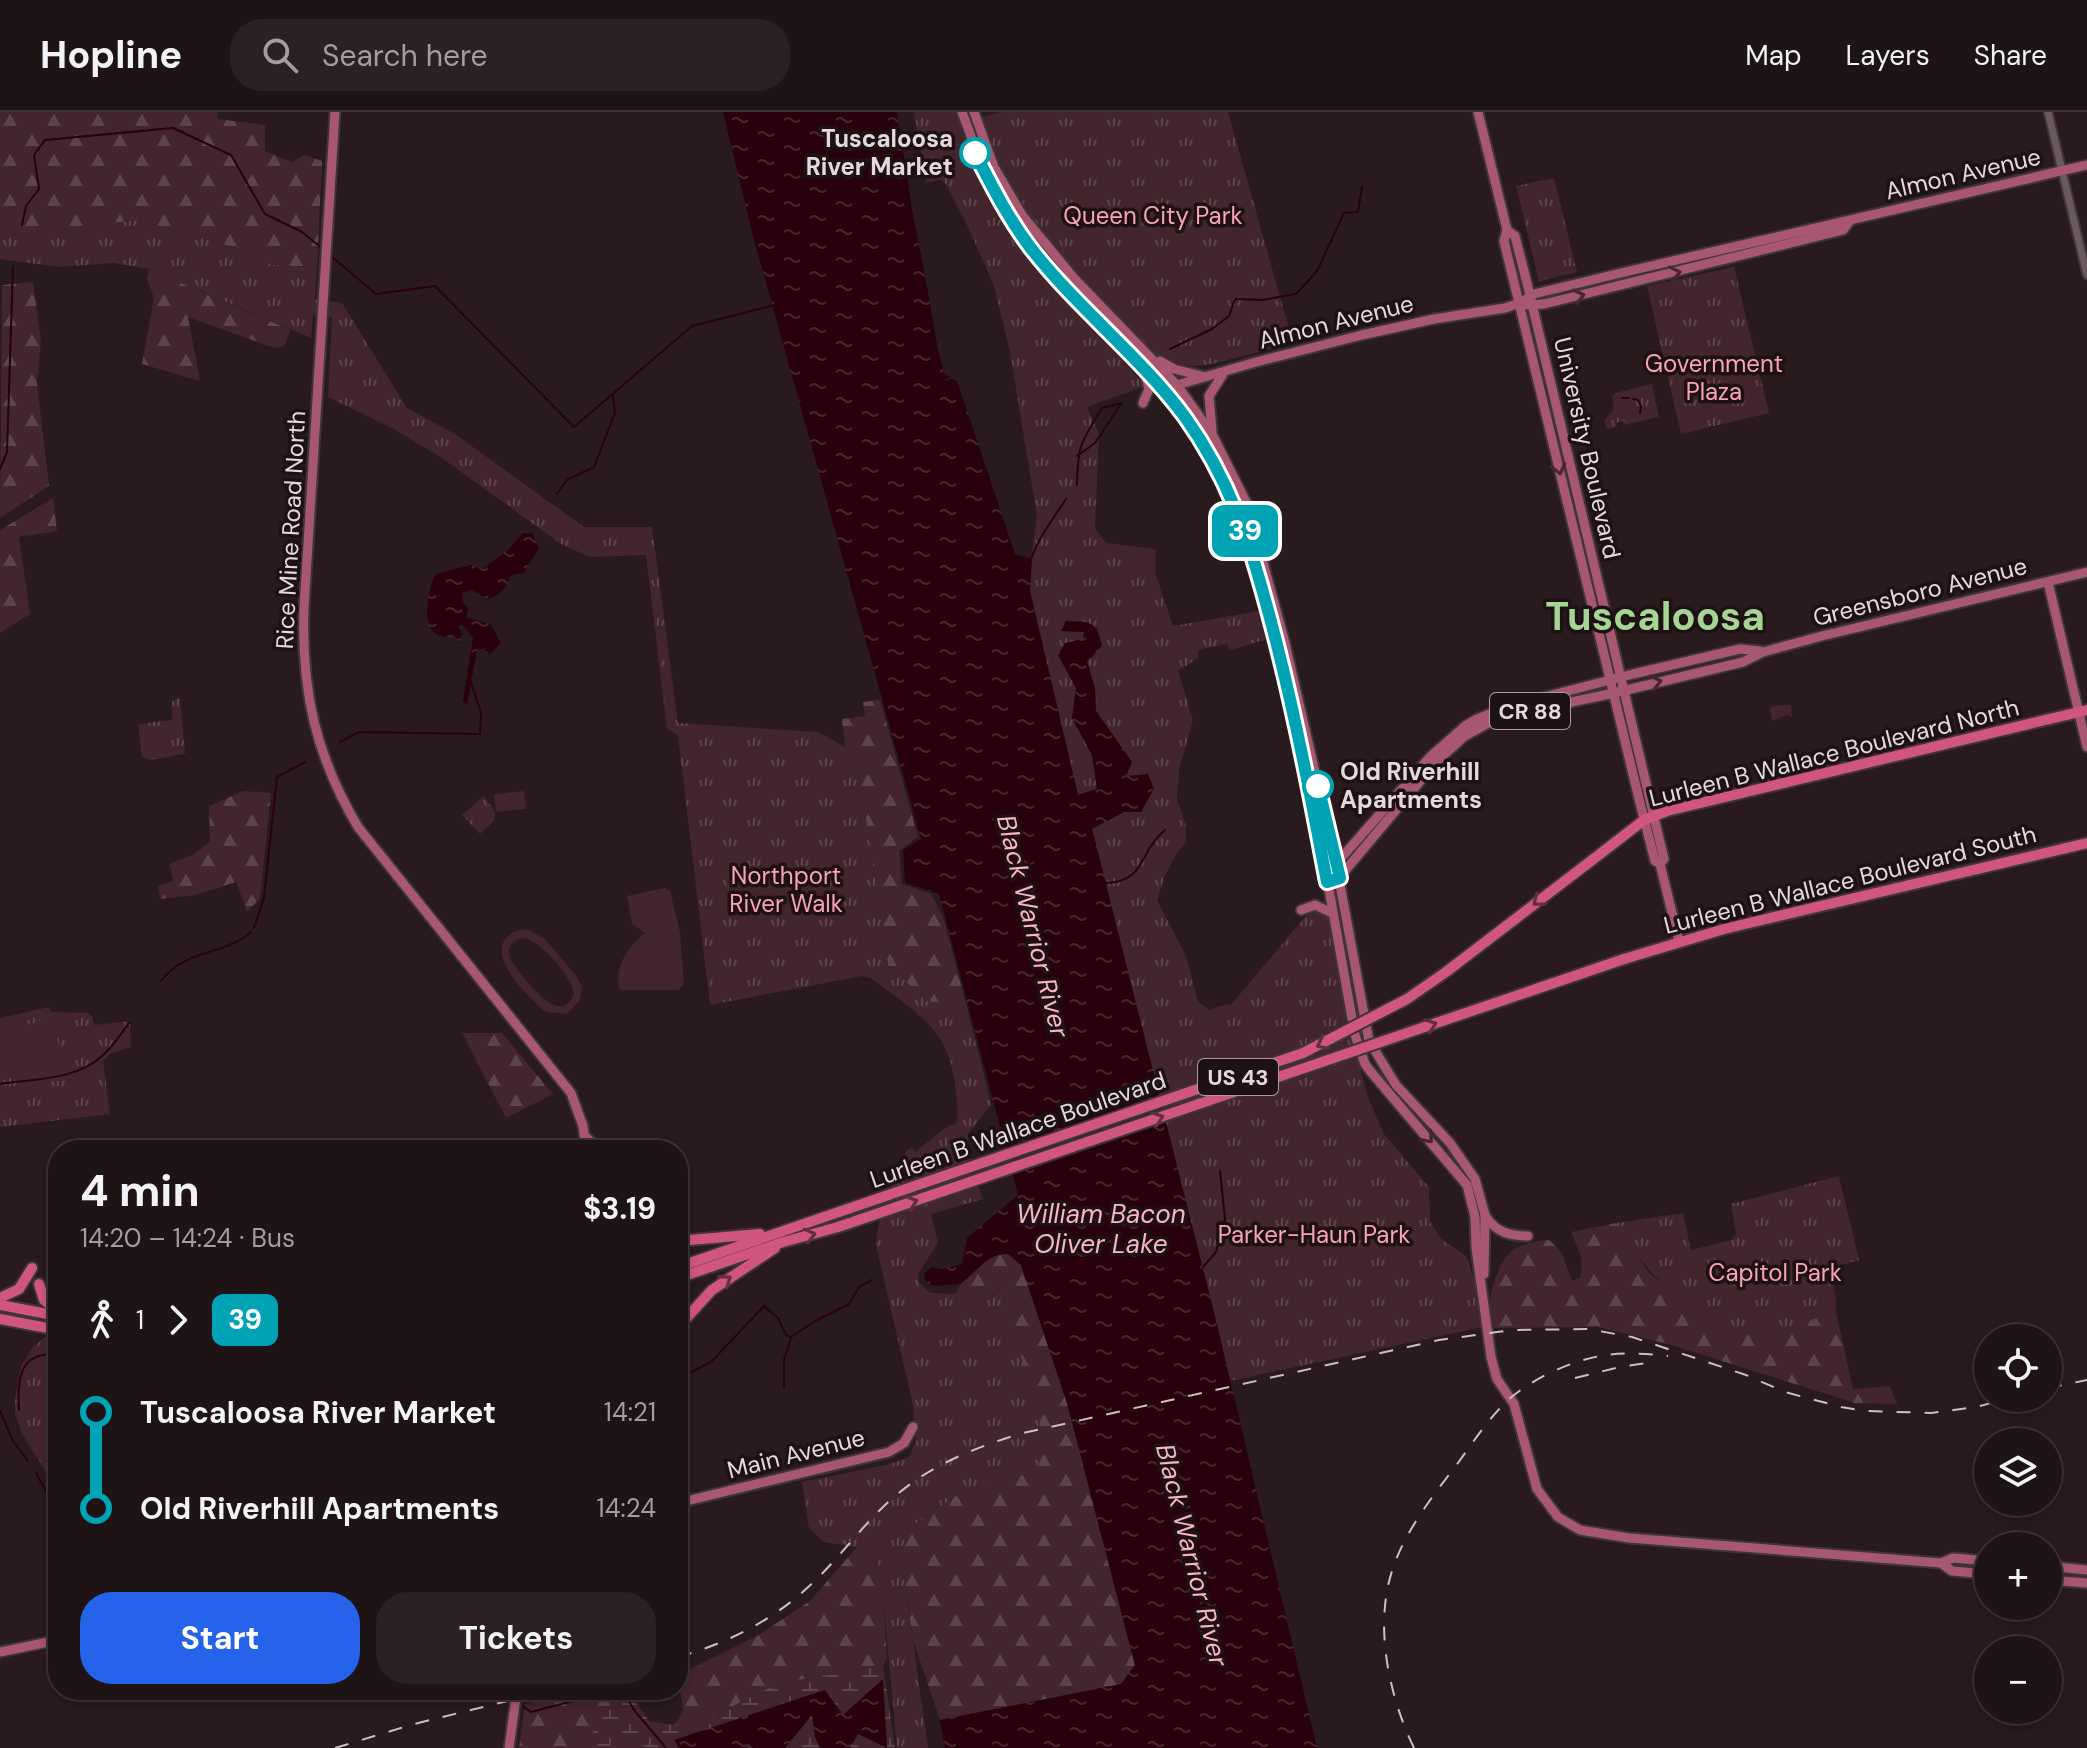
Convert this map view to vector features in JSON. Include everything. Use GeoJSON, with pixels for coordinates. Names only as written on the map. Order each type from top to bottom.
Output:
{"type":"FeatureCollection","features":[{"type":"Feature","properties":{"kind":"highway","name":"Lurleen B Wallace Boulevard North"},"geometry":{"type":"LineString","coordinates":[[1600,854],[1649,818],[2083,711]]}},
{"type":"Feature","properties":{"kind":"highway","name":"Lurleen B Wallace Boulevard South"},"geometry":{"type":"LineString","coordinates":[[1624,959],[1679,941],[2087,843]]}},
{"type":"Feature","properties":{"kind":"highway","name":"Lurleen B Wallace Boulevard"},"geometry":{"type":"LineString","coordinates":[[688,1274],[833,1214],[1303,1053],[1407,999],[1600,854]]}},
{"type":"Feature","properties":{"kind":"highway","name":"Lurleen B Wallace Boulevard"},"geometry":{"type":"LineString","coordinates":[[688,1264],[782,1237],[838,1227],[1624,959]]}},
{"type":"Feature","properties":{"kind":"highway"},"geometry":{"type":"LineString","coordinates":[[688,1241],[782,1237]]}},
{"type":"Feature","properties":{"kind":"highway"},"geometry":{"type":"LineString","coordinates":[[688,1316],[712,1290],[782,1237]]}},
{"type":"Feature","properties":{"kind":"highway"},"geometry":{"type":"LineString","coordinates":[[0,1298],[19,1289],[32,1268]]}},
{"type":"Feature","properties":{"kind":"highway"},"geometry":{"type":"LineString","coordinates":[[39,1284],[48,1304]]}},
{"type":"Feature","properties":{"kind":"highway"},"geometry":{"type":"LineString","coordinates":[[0,1305],[48,1312]]}},
{"type":"Feature","properties":{"kind":"highway"},"geometry":{"type":"LineString","coordinates":[[0,1319],[48,1328]]}},
{"type":"Feature","properties":{"kind":"main road","name":"Rice Mine Road North"},"geometry":{"type":"LineString","coordinates":[[335,112],[303,644],[311,716],[336,789],[367,839],[571,1093],[585,1140]]}},
{"type":"Feature","properties":{"kind":"main road"},"geometry":{"type":"LineString","coordinates":[[962,112],[984,171],[1004,209],[1030,247],[1143,366],[1183,415],[1212,460],[1253,552],[1308,777],[1355,1035],[1365,1064],[1467,1185],[1475,1217],[1491,1357],[1497,1379],[1514,1404],[1537,1489],[1558,1517],[1580,1530],[1629,1538],[1941,1563],[1953,1558],[1974,1560]]}},
{"type":"Feature","properties":{"kind":"main road"},"geometry":{"type":"LineString","coordinates":[[974,112],[994,167],[1022,215],[1073,277],[1177,385],[1212,434],[1247,504],[1340,878],[1369,1041],[1382,1067],[1396,1085],[1469,1168],[1485,1215],[1482,1285]]}},
{"type":"Feature","properties":{"kind":"main road","name":"University Boulevard"},"geometry":{"type":"LineString","coordinates":[[1478,112],[1507,230],[1504,241],[1649,818],[1664,859],[1660,864],[1679,941]]}},
{"type":"Feature","properties":{"kind":"main road","name":"Almon Avenue"},"geometry":{"type":"LineString","coordinates":[[1165,393],[1177,385],[1362,335],[1520,303],[1530,296],[1729,247],[1842,221],[1849,222],[2087,165]]}},
{"type":"Feature","properties":{"kind":"main road","name":"Almon Avenue"},"geometry":{"type":"LineString","coordinates":[[1520,303],[1533,307],[1843,230],[1849,222]]}},
{"type":"Feature","properties":{"kind":"main road","name":"University Boulevard"},"geometry":{"type":"LineString","coordinates":[[1507,230],[1515,236],[1533,307],[1615,679]]}},
{"type":"Feature","properties":{"kind":"main road"},"geometry":{"type":"LineString","coordinates":[[1150,354],[1174,369],[1210,377]]}},
{"type":"Feature","properties":{"kind":"main road"},"geometry":{"type":"LineString","coordinates":[[1143,366],[1149,389],[1143,403]]}},
{"type":"Feature","properties":{"kind":"main road"},"geometry":{"type":"LineString","coordinates":[[1212,434],[1209,396],[1224,373]]}},
{"type":"Feature","properties":{"kind":"main road","name":"Greensboro Avenue"},"geometry":{"type":"LineString","coordinates":[[1340,878],[1437,761],[1465,736],[1510,715],[1743,662],[1763,652],[2087,572]]}},
{"type":"Feature","properties":{"kind":"main road"},"geometry":{"type":"LineString","coordinates":[[2048,582],[2083,711],[2087,747]]}},
{"type":"Feature","properties":{"kind":"main road","name":"Greensboro Avenue"},"geometry":{"type":"LineString","coordinates":[[1327,882],[1336,863],[1431,756],[1465,726],[1508,706],[1615,679],[1740,649],[1763,652]]}},
{"type":"Feature","properties":{"kind":"main road"},"geometry":{"type":"LineString","coordinates":[[1329,836],[1336,845],[1347,847],[1353,844]]}},
{"type":"Feature","properties":{"kind":"main road"},"geometry":{"type":"LineString","coordinates":[[1327,882],[1340,878]]}},
{"type":"Feature","properties":{"kind":"main road"},"geometry":{"type":"LineString","coordinates":[[1301,910],[1315,905],[1332,913]]}},
{"type":"Feature","properties":{"kind":"main road"},"geometry":{"type":"LineString","coordinates":[[585,1136],[589,1140]]}},
{"type":"Feature","properties":{"kind":"main road"},"geometry":{"type":"LineString","coordinates":[[1485,1215],[1490,1223],[1505,1233],[1528,1236]]}},
{"type":"Feature","properties":{"kind":"main road","name":"Main Avenue"},"geometry":{"type":"LineString","coordinates":[[688,1501],[889,1452],[904,1443],[913,1427]]}},
{"type":"Feature","properties":{"kind":"main road"},"geometry":{"type":"LineString","coordinates":[[1941,1563],[1952,1571],[1974,1573]]}},
{"type":"Feature","properties":{"kind":"main road"},"geometry":{"type":"LineString","coordinates":[[2062,1567],[2087,1570]]}},
{"type":"Feature","properties":{"kind":"main road"},"geometry":{"type":"LineString","coordinates":[[2062,1581],[2087,1583]]}},
{"type":"Feature","properties":{"kind":"main road"},"geometry":{"type":"LineString","coordinates":[[0,1652],[48,1642]]}},
{"type":"Feature","properties":{"kind":"main road"},"geometry":{"type":"LineString","coordinates":[[509,1748],[516,1700]]}},
{"type":"Feature","properties":{"kind":"street"},"geometry":{"type":"LineString","coordinates":[[2048,112],[2087,275]]}},
{"type":"Feature","properties":{"kind":"green space"},"geometry":{"type":"Polygon","coordinates":[[[0,112],[217,112],[218,119],[265,125],[265,151],[292,162],[304,155],[322,161],[317,267],[272,265],[246,251],[138,220],[0,236],[0,112]]]}},
{"type":"Feature","properties":{"kind":"green space","name":"Parker-Haun Park"},"geometry":{"type":"Polygon","coordinates":[[[914,112],[957,112],[981,177],[1019,241],[1145,386],[1087,407],[1099,434],[1095,529],[1106,543],[1156,549],[1155,572],[1173,626],[1271,609],[1278,636],[1230,650],[1227,644],[1198,650],[1198,658],[1178,671],[1193,720],[1179,770],[1177,799],[1186,825],[1186,842],[1164,878],[1157,900],[1186,956],[1198,1002],[1210,1010],[1226,1004],[1230,1006],[1309,912],[1319,908],[1330,916],[1367,1095],[1384,1134],[1429,1187],[1430,1221],[1441,1239],[1466,1256],[1474,1279],[1482,1327],[1230,1381],[1092,828],[1124,812],[1126,776],[1132,762],[1096,711],[1095,689],[1087,661],[1095,655],[1098,628],[1066,621],[1061,631],[1084,632],[1083,639],[1058,655],[1076,688],[1072,718],[1092,755],[1097,789],[1078,795],[1030,591],[1029,573],[1037,516],[1010,352],[994,286],[968,227],[946,184],[940,180],[926,183],[914,112]]]}},
{"type":"Feature","properties":{"kind":"green space","name":"Queen City Park"},"geometry":{"type":"Polygon","coordinates":[[[1002,112],[1228,112],[1293,343],[1212,364],[1186,367],[1150,354],[1046,246],[997,169],[980,117],[1002,112]]]}},
{"type":"Feature","properties":{"kind":"green space"},"geometry":{"type":"Polygon","coordinates":[[[1554,178],[1577,272],[1539,281],[1516,186],[1554,178]]]}},
{"type":"Feature","properties":{"kind":"green space","name":"Northport River Walk"},"geometry":{"type":"Polygon","coordinates":[[[138,220],[246,251],[272,265],[317,267],[315,299],[342,303],[407,408],[455,434],[584,527],[652,527],[678,723],[818,732],[856,753],[888,965],[927,1001],[967,1007],[991,1104],[968,1134],[968,1155],[983,1199],[931,1214],[938,1243],[918,1274],[919,1283],[930,1293],[1004,1296],[1044,1438],[1038,1471],[963,1491],[908,1529],[901,1555],[928,1748],[897,1748],[876,1550],[824,1542],[809,1528],[802,1482],[890,1464],[909,1457],[916,1441],[913,1405],[876,1245],[877,1232],[883,1208],[907,1150],[912,1147],[915,1152],[948,1126],[956,1124],[956,1093],[947,1053],[939,1038],[917,1013],[871,978],[862,976],[710,1005],[678,735],[667,729],[646,555],[590,557],[561,544],[442,458],[392,428],[328,397],[332,317],[313,315],[311,338],[149,269],[114,263],[59,267],[0,259],[0,236],[138,220]]]}},
{"type":"Feature","properties":{"kind":"green space","name":"Government Plaza"},"geometry":{"type":"Polygon","coordinates":[[[1734,267],[1769,413],[1681,434],[1647,286],[1734,267]]]}},
{"type":"Feature","properties":{"kind":"green space"},"geometry":{"type":"Polygon","coordinates":[[[149,269],[291,330],[284,346],[274,348],[188,317],[200,381],[142,364],[154,298],[147,279],[149,269]]]}},
{"type":"Feature","properties":{"kind":"green space"},"geometry":{"type":"Polygon","coordinates":[[[33,282],[41,341],[37,383],[49,486],[0,518],[2,285],[33,282]]]}},
{"type":"Feature","properties":{"kind":"green space"},"geometry":{"type":"Polygon","coordinates":[[[1652,384],[1659,417],[1625,425],[1623,421],[1616,423],[1617,427],[1607,429],[1604,421],[1614,409],[1612,396],[1615,393],[1652,384]]]}},
{"type":"Feature","properties":{"kind":"green space"},"geometry":{"type":"Polygon","coordinates":[[[53,498],[57,531],[19,537],[30,614],[0,633],[0,530],[53,498]]]}},
{"type":"Feature","properties":{"kind":"green space"},"geometry":{"type":"Polygon","coordinates":[[[180,698],[185,754],[150,760],[142,757],[138,724],[172,720],[172,701],[180,698]]]}},
{"type":"Feature","properties":{"kind":"green space"},"geometry":{"type":"Polygon","coordinates":[[[880,700],[918,837],[899,851],[902,884],[931,894],[943,917],[967,1007],[926,1001],[888,965],[856,753],[845,747],[842,719],[865,716],[863,702],[880,700]]]}},
{"type":"Feature","properties":{"kind":"green space"},"geometry":{"type":"Polygon","coordinates":[[[1791,705],[1792,717],[1787,715],[1772,721],[1770,707],[1791,705]]]}},
{"type":"Feature","properties":{"kind":"green space"},"geometry":{"type":"Polygon","coordinates":[[[244,791],[271,793],[260,899],[247,911],[236,882],[195,895],[160,899],[158,886],[173,881],[170,863],[193,855],[210,841],[209,806],[244,791]]]}},
{"type":"Feature","properties":{"kind":"green space"},"geometry":{"type":"Polygon","coordinates":[[[524,791],[526,809],[496,812],[494,794],[524,791]]]}},
{"type":"Feature","properties":{"kind":"green space"},"geometry":{"type":"Polygon","coordinates":[[[484,796],[495,812],[494,821],[480,834],[462,815],[484,796]]]}},
{"type":"Feature","properties":{"kind":"green space"},"geometry":{"type":"Polygon","coordinates":[[[665,888],[670,891],[680,932],[684,984],[678,990],[620,990],[620,966],[633,944],[645,933],[632,924],[627,896],[665,888]]]}},
{"type":"Feature","properties":{"kind":"green space"},"geometry":{"type":"Polygon","coordinates":[[[519,930],[529,930],[545,939],[582,987],[580,1000],[567,1014],[546,1012],[530,998],[513,978],[502,957],[506,938],[519,930]],[[523,938],[513,942],[509,948],[510,959],[540,996],[560,1006],[568,1003],[574,993],[568,978],[546,952],[523,938]]]}},
{"type":"Feature","properties":{"kind":"green space"},"geometry":{"type":"Polygon","coordinates":[[[49,1007],[51,1012],[88,1013],[94,1025],[130,1021],[131,1047],[110,1054],[103,1061],[110,1114],[0,1127],[0,1018],[49,1007]]]}},
{"type":"Feature","properties":{"kind":"green space"},"geometry":{"type":"Polygon","coordinates":[[[51,1017],[69,1080],[31,1080],[15,1073],[0,1060],[0,1035],[51,1017]]]}},
{"type":"Feature","properties":{"kind":"green space"},"geometry":{"type":"Polygon","coordinates":[[[462,1033],[502,1033],[553,1094],[506,1118],[462,1033]]]}},
{"type":"Feature","properties":{"kind":"green space","name":"Capitol Park"},"geometry":{"type":"Polygon","coordinates":[[[1839,1176],[1859,1260],[1830,1268],[1836,1312],[1779,1330],[1744,1333],[1725,1329],[1706,1319],[1653,1275],[1616,1223],[1683,1213],[1691,1250],[1732,1240],[1736,1234],[1731,1204],[1839,1176]]]}},
{"type":"Feature","properties":{"kind":"green space"},"geometry":{"type":"Polygon","coordinates":[[[1616,1223],[1649,1273],[1677,1296],[1743,1333],[1766,1332],[1836,1312],[1853,1389],[1890,1386],[1897,1404],[1855,1403],[1668,1344],[1597,1327],[1490,1328],[1489,1309],[1496,1276],[1512,1251],[1530,1243],[1549,1240],[1562,1255],[1573,1281],[1580,1278],[1582,1265],[1571,1232],[1616,1223]]]}},
{"type":"Feature","properties":{"kind":"green space"},"geometry":{"type":"Polygon","coordinates":[[[998,1254],[1008,1254],[1021,1265],[1067,1403],[1135,1666],[1122,1684],[940,1720],[913,1640],[901,1554],[908,1529],[963,1491],[1038,1470],[1004,1296],[955,1294],[974,1271],[998,1254]]]}},
{"type":"Feature","properties":{"kind":"green space"},"geometry":{"type":"Polygon","coordinates":[[[48,1338],[48,1475],[22,1434],[15,1413],[21,1366],[33,1347],[48,1338]]]}},
{"type":"Feature","properties":{"kind":"green space"},"geometry":{"type":"Polygon","coordinates":[[[858,1546],[876,1550],[884,1606],[887,1659],[883,1665],[777,1684],[690,1728],[674,1726],[683,1710],[682,1700],[688,1700],[688,1670],[757,1636],[810,1601],[858,1546]]]}},
{"type":"Feature","properties":{"kind":"green space"},"geometry":{"type":"Polygon","coordinates":[[[883,1665],[895,1748],[646,1748],[644,1745],[586,1743],[614,1700],[634,1700],[649,1721],[690,1728],[777,1684],[883,1665]]]}},
{"type":"Feature","properties":{"kind":"green space"},"geometry":{"type":"Polygon","coordinates":[[[545,1700],[614,1700],[586,1743],[644,1745],[646,1748],[519,1748],[525,1704],[545,1700]]]}},
{"type":"Feature","properties":{"kind":"water","name":"William Bacon Oliver Lake"},"geometry":{"type":"Polygon","coordinates":[[[723,112],[897,112],[913,215],[944,373],[957,381],[1015,554],[1032,559],[1030,591],[1078,795],[1097,789],[1092,755],[1072,718],[1076,688],[1058,655],[1065,643],[1083,639],[1084,632],[1061,631],[1066,621],[1087,622],[1095,627],[1100,638],[1102,646],[1087,661],[1095,689],[1096,711],[1132,762],[1126,776],[1148,774],[1154,789],[1141,812],[1124,812],[1092,829],[1215,1316],[1317,1748],[945,1748],[940,1720],[1121,1684],[1135,1665],[1067,1403],[1021,1265],[1008,1254],[1000,1255],[988,1260],[960,1284],[933,1286],[926,1282],[924,1274],[931,1267],[942,1269],[962,1264],[967,1238],[1018,1195],[939,894],[905,883],[903,850],[921,839],[753,236],[723,112]]]}},
{"type":"Feature","properties":{"kind":"water"},"geometry":{"type":"Polygon","coordinates":[[[523,533],[532,533],[539,548],[524,573],[511,575],[502,590],[488,599],[472,590],[462,593],[463,602],[468,608],[466,617],[491,625],[501,643],[489,655],[484,648],[477,650],[467,705],[463,701],[473,638],[462,624],[458,627],[463,634],[459,643],[455,637],[438,635],[431,629],[427,606],[431,588],[436,574],[471,565],[482,569],[508,550],[523,533]]]}},
{"type":"Feature","properties":{"kind":"water"},"geometry":{"type":"Polygon","coordinates":[[[883,1679],[887,1748],[858,1734],[850,1748],[820,1748],[812,1715],[785,1748],[753,1748],[749,1744],[746,1748],[679,1748],[674,1740],[825,1690],[843,1715],[883,1679]]]}},
{"type":"Feature","properties":{"kind":"pier"},"geometry":{"type":"Polygon","coordinates":[[[897,112],[901,112],[942,350],[947,370],[961,382],[952,379],[941,382],[950,377],[944,373],[938,350],[897,112]]]}},
{"type":"Feature","properties":{"kind":"waterway"},"geometry":{"type":"LineString","coordinates":[[22,225],[26,206],[39,189],[34,155],[45,140],[173,128],[231,155],[265,214],[302,232],[323,249]]}},
{"type":"Feature","properties":{"kind":"waterway"},"geometry":{"type":"LineString","coordinates":[[1170,349],[1212,329],[1229,316],[1235,299],[1262,300],[1296,294],[1317,271],[1344,213],[1358,212],[1362,187]]}},
{"type":"Feature","properties":{"kind":"waterway"},"geometry":{"type":"LineString","coordinates":[[331,256],[376,294],[435,286],[574,427],[692,326],[775,305]]}},
{"type":"Feature","properties":{"kind":"waterway"},"geometry":{"type":"LineString","coordinates":[[0,469],[7,452],[13,266]]}},
{"type":"Feature","properties":{"kind":"waterway"},"geometry":{"type":"LineString","coordinates":[[557,494],[567,480],[594,467],[615,413],[613,396]]}},
{"type":"Feature","properties":{"kind":"waterway"},"geometry":{"type":"LineString","coordinates":[[1622,398],[1629,398]]}},
{"type":"Feature","properties":{"kind":"waterway"},"geometry":{"type":"LineString","coordinates":[[1633,399],[1638,400],[1640,413]]}},
{"type":"Feature","properties":{"kind":"waterway"},"geometry":{"type":"LineString","coordinates":[[1077,485],[1078,460],[1089,429],[1102,408],[1122,403]]}},
{"type":"Feature","properties":{"kind":"waterway"},"geometry":{"type":"LineString","coordinates":[[1077,456],[1095,443],[1121,404]]}},
{"type":"Feature","properties":{"kind":"waterway"},"geometry":{"type":"LineString","coordinates":[[1031,559],[1066,499]]}},
{"type":"Feature","properties":{"kind":"waterway"},"geometry":{"type":"LineString","coordinates":[[340,742],[359,732],[480,734],[481,713],[471,682]]}},
{"type":"Feature","properties":{"kind":"waterway"},"geometry":{"type":"LineString","coordinates":[[254,928],[264,898],[277,777],[305,762]]}},
{"type":"Feature","properties":{"kind":"waterway"},"geometry":{"type":"LineString","coordinates":[[1106,883],[1119,881],[1135,871],[1165,830]]}},
{"type":"Feature","properties":{"kind":"waterway"},"geometry":{"type":"LineString","coordinates":[[161,981],[171,970],[193,957],[229,945],[251,932]]}},
{"type":"Feature","properties":{"kind":"waterway"},"geometry":{"type":"LineString","coordinates":[[0,1084],[54,1077],[80,1070],[106,1052],[130,1022]]}},
{"type":"Feature","properties":{"kind":"waterway"},"geometry":{"type":"LineString","coordinates":[[1203,1267],[1216,1252],[1225,1219],[1220,1171]]}},
{"type":"Feature","properties":{"kind":"waterway"},"geometry":{"type":"LineString","coordinates":[[688,1374],[711,1362],[764,1306],[778,1318],[786,1335],[791,1337],[849,1304],[859,1287],[872,1280]]}},
{"type":"Feature","properties":{"kind":"waterway"},"geometry":{"type":"LineString","coordinates":[[784,1388],[784,1360],[791,1338]]}},
{"type":"Feature","properties":{"kind":"waterway"},"geometry":{"type":"LineString","coordinates":[[19,1410],[20,1377],[24,1369],[36,1357],[48,1355]]}},
{"type":"Feature","properties":{"kind":"waterway"},"geometry":{"type":"LineString","coordinates":[[0,1411],[13,1441],[28,1461]]}},
{"type":"Feature","properties":{"kind":"waterway"},"geometry":{"type":"LineString","coordinates":[[36,1473],[48,1495]]}},
{"type":"Feature","properties":{"kind":"waterway"},"geometry":{"type":"LineString","coordinates":[[524,1707],[531,1712],[577,1700]]}},
{"type":"Feature","properties":{"kind":"waterway"},"geometry":{"type":"LineString","coordinates":[[628,1700],[666,1748]]}},
{"type":"Feature","properties":{"kind":"railway"},"geometry":{"type":"LineString","coordinates":[[688,1654],[713,1646],[777,1612],[818,1577],[900,1492],[942,1465],[972,1451],[1019,1434],[1439,1340],[1512,1330],[1588,1329],[1632,1337],[1746,1375],[1785,1392],[1841,1407],[1931,1413],[1974,1407]]}},
{"type":"Feature","properties":{"kind":"railway"},"geometry":{"type":"LineString","coordinates":[[1414,1748],[1391,1684],[1384,1615],[1392,1571],[1419,1516],[1494,1415],[1529,1384],[1568,1365],[1594,1357],[1630,1353],[1668,1356]]}},
{"type":"Feature","properties":{"kind":"railway"},"geometry":{"type":"LineString","coordinates":[[1575,1378],[1653,1362]]}},
{"type":"Feature","properties":{"kind":"railway"},"geometry":{"type":"LineString","coordinates":[[2062,1385],[2087,1380]]}},
{"type":"Feature","properties":{"kind":"railway"},"geometry":{"type":"LineString","coordinates":[[335,1748],[414,1724],[511,1700]]}},
{"type":"Feature","properties":{"kind":"bus line","name":"39"},"geometry":{"type":"LineString","coordinates":[[975,153],[998,199],[1030,247],[1143,366],[1183,415],[1220,475],[1248,538],[1261,577],[1308,777],[1327,882],[1340,878],[1318,786]]}},
{"type":"Feature","properties":{"kind":"place","name":"Tuscaloosa River Market"},"geometry":{"type":"Point","coordinates":[975,153]}},
{"type":"Feature","properties":{"kind":"place","name":"Old Riverhill Apartments"},"geometry":{"type":"Point","coordinates":[1318,786]}},
{"type":"Feature","properties":{"kind":"district","name":"Tuscaloosa"},"geometry":{"type":"Point","coordinates":[1655,616]}},
{"type":"Feature","properties":{"kind":"water label","name":"Black Warrior River"},"geometry":{"type":"Point","coordinates":[1033,926]}},
{"type":"Feature","properties":{"kind":"water label","name":"Black Warrior River"},"geometry":{"type":"Point","coordinates":[1192,1555]}}]}
